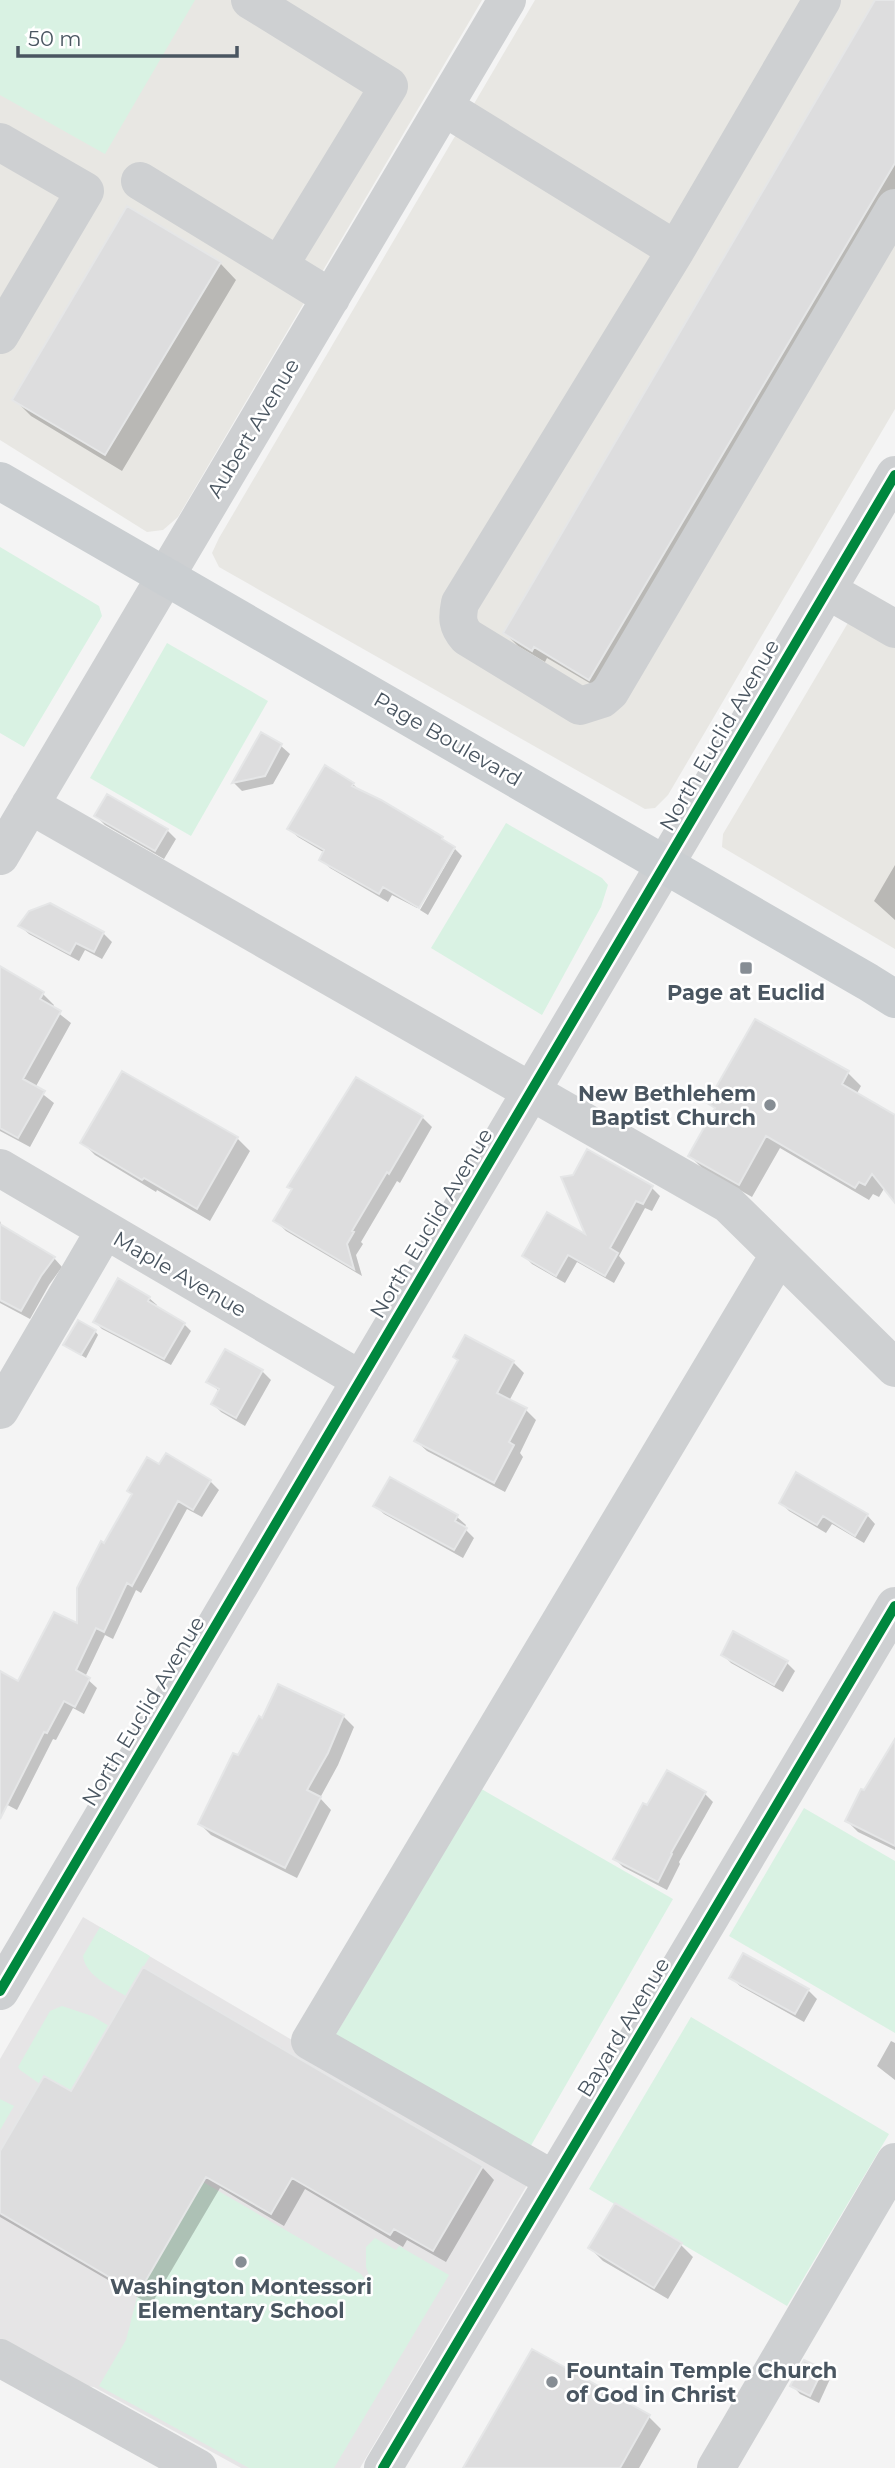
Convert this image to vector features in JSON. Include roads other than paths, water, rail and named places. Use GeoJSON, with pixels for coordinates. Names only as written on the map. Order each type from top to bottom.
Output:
{"type":"FeatureCollection","features":[{"type":"Feature","properties":{"kind":"main road","name":"Page Boulevard"},"geometry":{"type":"LineString","coordinates":[[0,481],[895,999]]}},
{"type":"Feature","properties":{"kind":"street"},"geometry":{"type":"LineString","coordinates":[[252,0],[389,86],[279,266]]}},
{"type":"Feature","properties":{"kind":"street"},"geometry":{"type":"LineString","coordinates":[[822,0],[676,250],[460,603],[457,615],[459,628],[467,637],[580,706],[603,699],[610,692],[895,208]]}},
{"type":"Feature","properties":{"kind":"street","name":"Aubert Avenue"},"geometry":{"type":"LineString","coordinates":[[0,856],[506,1]]}},
{"type":"Feature","properties":{"kind":"street"},"geometry":{"type":"LineString","coordinates":[[444,107],[676,250]]}},
{"type":"Feature","properties":{"kind":"street"},"geometry":{"type":"LineString","coordinates":[[0,142],[85,191],[0,335]]}},
{"type":"Feature","properties":{"kind":"street"},"geometry":{"type":"LineString","coordinates":[[140,181],[331,298]]}},
{"type":"Feature","properties":{"kind":"street","name":"North Euclid Avenue"},"geometry":{"type":"LineString","coordinates":[[0,1991],[895,475]]}},
{"type":"Feature","properties":{"kind":"street"},"geometry":{"type":"LineString","coordinates":[[827,590],[895,629]]}},
{"type":"Feature","properties":{"kind":"street"},"geometry":{"type":"LineString","coordinates":[[30,805],[728,1204],[895,1368]]}},
{"type":"Feature","properties":{"kind":"street","name":"Maple Avenue"},"geometry":{"type":"LineString","coordinates":[[0,1168],[361,1380]]}},
{"type":"Feature","properties":{"kind":"street"},"geometry":{"type":"LineString","coordinates":[[0,1410],[105,1230]]}},
{"type":"Feature","properties":{"kind":"street"},"geometry":{"type":"LineString","coordinates":[[554,2180],[310,2041],[779,1255]]}},
{"type":"Feature","properties":{"kind":"street","name":"Bayard Avenue"},"geometry":{"type":"LineString","coordinates":[[383,2468],[895,1606]]}},
{"type":"Feature","properties":{"kind":"street"},"geometry":{"type":"LineString","coordinates":[[716,2468],[895,2162]]}},
{"type":"Feature","properties":{"kind":"street"},"geometry":{"type":"LineString","coordinates":[[0,2358],[198,2468]]}},
{"type":"Feature","properties":{"kind":"place","name":"Page at Euclid"},"geometry":{"type":"Point","coordinates":[746,968]}},
{"type":"Feature","properties":{"kind":"place","name":"New Bethlehem Baptist Church"},"geometry":{"type":"Point","coordinates":[770,1105]}},
{"type":"Feature","properties":{"kind":"place","name":"Washington Montessori Elementary School"},"geometry":{"type":"Point","coordinates":[241,2262]}},
{"type":"Feature","properties":{"kind":"place","name":"Fountain Temple Church of God in Christ"},"geometry":{"type":"Point","coordinates":[552,2382]}}]}
